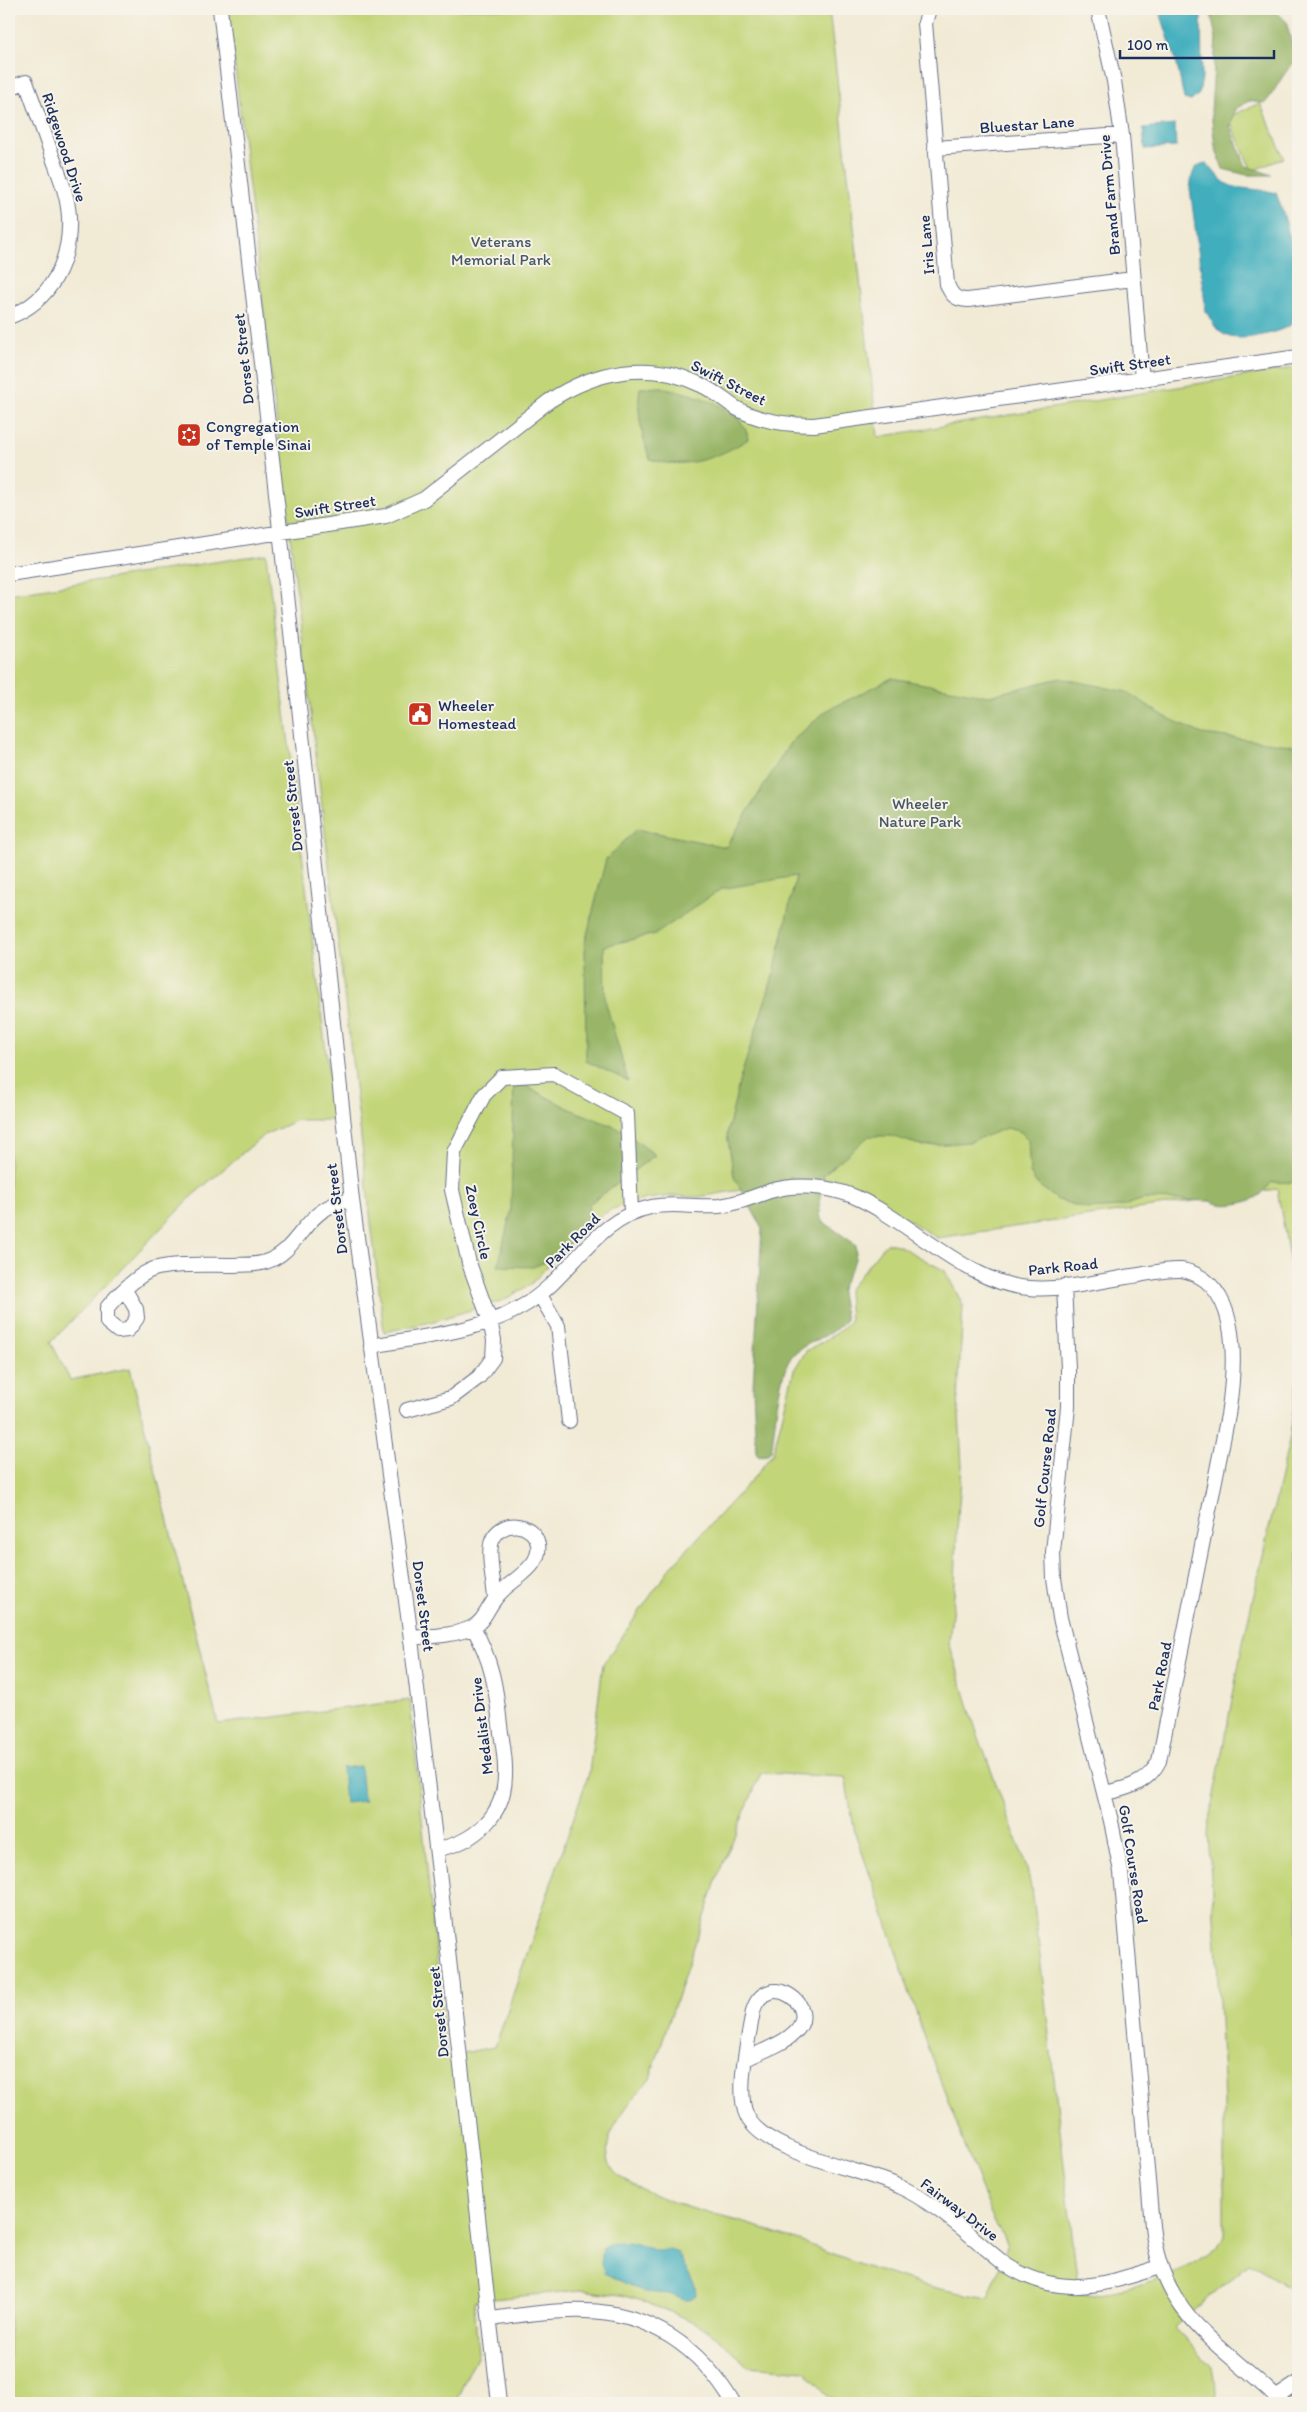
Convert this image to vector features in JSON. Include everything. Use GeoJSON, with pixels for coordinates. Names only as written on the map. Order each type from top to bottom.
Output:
{"type":"FeatureCollection","features":[{"type":"Feature","properties":{"kind":"street","name":"Dorset Street"},"geometry":{"type":"LineString","coordinates":[[220,9],[280,533],[352,1200],[411,1638],[437,1849],[498,2403]]}},
{"type":"Feature","properties":{"kind":"street","name":"Iris Lane"},"geometry":{"type":"LineString","coordinates":[[929,9],[925,23],[935,148],[947,284],[954,296],[960,300],[968,300],[1133,279]]}},
{"type":"Feature","properties":{"kind":"street","name":"Brand Farm Drive"},"geometry":{"type":"LineString","coordinates":[[1098,9],[1114,81],[1122,135],[1142,380]]}},
{"type":"Feature","properties":{"kind":"street","name":"Ridgewood Drive"},"geometry":{"type":"LineString","coordinates":[[9,88],[26,82],[65,194],[69,228],[65,254],[49,288],[33,304],[9,317]]}},
{"type":"Feature","properties":{"kind":"street","name":"Bluestar Lane"},"geometry":{"type":"LineString","coordinates":[[935,148],[1122,135]]}},
{"type":"Feature","properties":{"kind":"street","name":"Swift Street"},"geometry":{"type":"LineString","coordinates":[[9,574],[386,516],[404,510],[424,499],[455,476],[549,401],[580,383],[607,374],[648,370],[676,375],[702,385],[738,408],[762,419],[788,424],[814,425],[1298,357]]}},
{"type":"Feature","properties":{"kind":"street","name":"Zoey Circle"},"geometry":{"type":"LineString","coordinates":[[490,1321],[469,1263],[452,1190],[454,1152],[484,1095],[502,1077],[554,1074],[627,1114],[631,1213]]}},
{"type":"Feature","properties":{"kind":"street","name":"Park Road"},"geometry":{"type":"LineString","coordinates":[[371,1346],[490,1321],[516,1310],[540,1295],[562,1276],[605,1229],[631,1213],[666,1205],[721,1206],[792,1187],[827,1189],[863,1201],[992,1279],[1026,1288],[1064,1286],[1170,1270],[1195,1274],[1208,1283],[1220,1300],[1229,1322],[1233,1350],[1233,1382],[1228,1415],[1161,1754],[1155,1768],[1144,1780],[1128,1788],[1104,1793]]}},
{"type":"Feature","properties":{"kind":"street"},"geometry":{"type":"LineString","coordinates":[[125,1290],[143,1274],[158,1267],[256,1264],[272,1260],[283,1252],[313,1218],[326,1207],[352,1200]]}},
{"type":"Feature","properties":{"kind":"street","name":"Golf Course Road"},"geometry":{"type":"LineString","coordinates":[[1064,1286],[1068,1359],[1068,1407],[1053,1552],[1054,1578],[1060,1618],[1104,1793],[1122,1887],[1152,2226],[1160,2267],[1178,2304],[1195,2326],[1279,2400]]}},
{"type":"Feature","properties":{"kind":"street"},"geometry":{"type":"LineString","coordinates":[[540,1295],[558,1326],[569,1421]]}},
{"type":"Feature","properties":{"kind":"street"},"geometry":{"type":"LineString","coordinates":[[407,1410],[451,1398],[479,1377],[493,1358],[494,1340],[490,1321]]}},
{"type":"Feature","properties":{"kind":"street"},"geometry":{"type":"LineString","coordinates":[[411,1638],[459,1632],[474,1627],[486,1614],[495,1598],[531,1565],[537,1556],[537,1541],[531,1532],[522,1526],[512,1525],[502,1528],[492,1541],[491,1551],[495,1598]]}},
{"type":"Feature","properties":{"kind":"street","name":"Medalist Drive"},"geometry":{"type":"LineString","coordinates":[[437,1849],[457,1844],[483,1828],[496,1811],[505,1785],[505,1768],[495,1683],[484,1647],[474,1627]]}},
{"type":"Feature","properties":{"kind":"street","name":"Fairway Drive"},"geometry":{"type":"LineString","coordinates":[[746,2059],[792,2035],[798,2028],[802,2019],[801,2010],[797,2001],[791,1995],[782,1991],[772,1991],[763,1995],[753,2011],[746,2059],[743,2106],[751,2124],[759,2133],[788,2148],[881,2179],[908,2191],[924,2200],[1018,2273],[1059,2287],[1102,2285],[1160,2267]]}},
{"type":"Feature","properties":{"kind":"street"},"geometry":{"type":"LineString","coordinates":[[490,2319],[585,2311],[623,2315],[641,2321],[673,2337],[686,2347],[714,2374],[733,2403]]}},
{"type":"Feature","properties":{"kind":"street"},"geometry":{"type":"LineString","coordinates":[[1279,2400],[1298,2383]]}},
{"type":"Feature","properties":{"kind":"green space","name":"Wheeler Nature Park"},"geometry":{"type":"Polygon","coordinates":[[[228,9],[829,9],[878,437],[1298,367],[1298,1308],[1277,1189],[937,1238],[859,1189],[838,1181],[816,1177],[699,1197],[673,1196],[646,1199],[612,1209],[587,1224],[531,1284],[504,1300],[427,1323],[384,1332],[228,9]]]}},
{"type":"Feature","properties":{"kind":"green space"},"geometry":{"type":"Polygon","coordinates":[[[1210,9],[1274,9],[1286,21],[1296,61],[1265,103],[1249,101],[1235,109],[1230,127],[1246,166],[1272,175],[1247,175],[1223,169],[1215,146],[1211,111],[1216,38],[1210,9]]]}},
{"type":"Feature","properties":{"kind":"green space"},"geometry":{"type":"Polygon","coordinates":[[[1260,103],[1284,158],[1252,171],[1228,117],[1260,103]]]}},
{"type":"Feature","properties":{"kind":"green space"},"geometry":{"type":"Polygon","coordinates":[[[661,387],[700,397],[727,410],[745,428],[748,439],[714,456],[688,463],[662,462],[650,459],[644,442],[641,424],[640,388],[661,387]]]}},
{"type":"Feature","properties":{"kind":"green space"},"geometry":{"type":"Polygon","coordinates":[[[266,554],[334,1120],[297,1120],[264,1135],[193,1195],[51,1342],[70,1380],[130,1368],[218,1724],[410,1700],[446,2056],[495,2047],[589,1773],[603,1664],[669,1569],[757,1474],[773,1453],[794,1370],[806,1351],[837,1333],[850,1321],[848,1290],[886,1243],[898,1245],[945,1271],[963,1305],[958,1396],[962,1466],[955,1584],[949,1642],[975,1727],[1026,1865],[1033,1896],[1079,2295],[1137,2286],[1178,2271],[1197,2262],[1212,2251],[1224,2238],[1224,2101],[1208,1834],[1209,1821],[1243,1642],[1290,1437],[1298,1372],[1298,2294],[1249,2263],[1174,2327],[1212,2367],[1218,2403],[835,2403],[805,2371],[749,2366],[714,2335],[696,2323],[646,2302],[621,2295],[580,2290],[474,2301],[478,2354],[456,2400],[452,2403],[9,2403],[9,594],[266,554]],[[761,1773],[718,1875],[650,2078],[626,2109],[611,2133],[608,2158],[613,2170],[623,2179],[645,2191],[678,2204],[771,2231],[905,2279],[940,2289],[988,2298],[1007,2246],[991,2214],[927,2046],[880,1902],[855,1833],[845,1777],[761,1773]]]}},
{"type":"Feature","properties":{"kind":"green space"},"geometry":{"type":"Polygon","coordinates":[[[892,678],[988,696],[1060,678],[1127,692],[1164,716],[1202,734],[1298,746],[1298,1183],[1272,1182],[1257,1197],[1246,1202],[1234,1204],[1221,1204],[1210,1201],[1144,1199],[1120,1207],[1088,1209],[1058,1200],[1037,1184],[1030,1173],[1028,1140],[1021,1132],[1007,1128],[969,1142],[923,1146],[891,1136],[869,1136],[824,1174],[819,1202],[821,1220],[856,1245],[854,1263],[841,1289],[846,1320],[828,1334],[797,1351],[790,1358],[781,1382],[771,1451],[766,1455],[759,1456],[756,1452],[753,1387],[762,1228],[734,1177],[727,1134],[740,1079],[774,973],[796,876],[721,889],[656,934],[604,946],[605,1000],[628,1081],[586,1061],[585,943],[606,859],[637,829],[726,847],[790,743],[826,711],[892,678]]]}},
{"type":"Feature","properties":{"kind":"green space"},"geometry":{"type":"Polygon","coordinates":[[[514,1080],[570,1109],[622,1130],[655,1155],[589,1204],[587,1224],[558,1257],[533,1267],[498,1266],[511,1211],[514,1080]]]}},
{"type":"Feature","properties":{"kind":"water"},"geometry":{"type":"Polygon","coordinates":[[[1159,9],[1201,9],[1202,78],[1199,94],[1191,101],[1184,99],[1177,64],[1159,9]]]}},
{"type":"Feature","properties":{"kind":"water"},"geometry":{"type":"Polygon","coordinates":[[[1175,125],[1176,147],[1145,149],[1143,128],[1175,125]]]}},
{"type":"Feature","properties":{"kind":"water"},"geometry":{"type":"Polygon","coordinates":[[[1206,163],[1219,178],[1229,185],[1276,193],[1282,208],[1290,241],[1295,274],[1292,324],[1278,331],[1259,336],[1231,337],[1219,330],[1206,311],[1190,188],[1195,169],[1201,164],[1206,163]]]}},
{"type":"Feature","properties":{"kind":"water"},"geometry":{"type":"Polygon","coordinates":[[[360,1766],[365,1801],[345,1803],[342,1768],[360,1766]]]}},
{"type":"Feature","properties":{"kind":"water"},"geometry":{"type":"Polygon","coordinates":[[[630,2242],[657,2251],[670,2250],[678,2253],[695,2286],[696,2295],[689,2300],[684,2300],[669,2294],[643,2292],[604,2273],[601,2264],[603,2248],[610,2244],[630,2242]]]}},
{"type":"Feature","properties":{"kind":"place","name":"Congregation of Temple Sinai"},"geometry":{"type":"Point","coordinates":[189,435]}},
{"type":"Feature","properties":{"kind":"place","name":"Wheeler Homestead"},"geometry":{"type":"Point","coordinates":[420,714]}},
{"type":"Feature","properties":{"kind":"park label","name":"Veterans Memorial Park"},"geometry":{"type":"Point","coordinates":[501,250]}}]}
